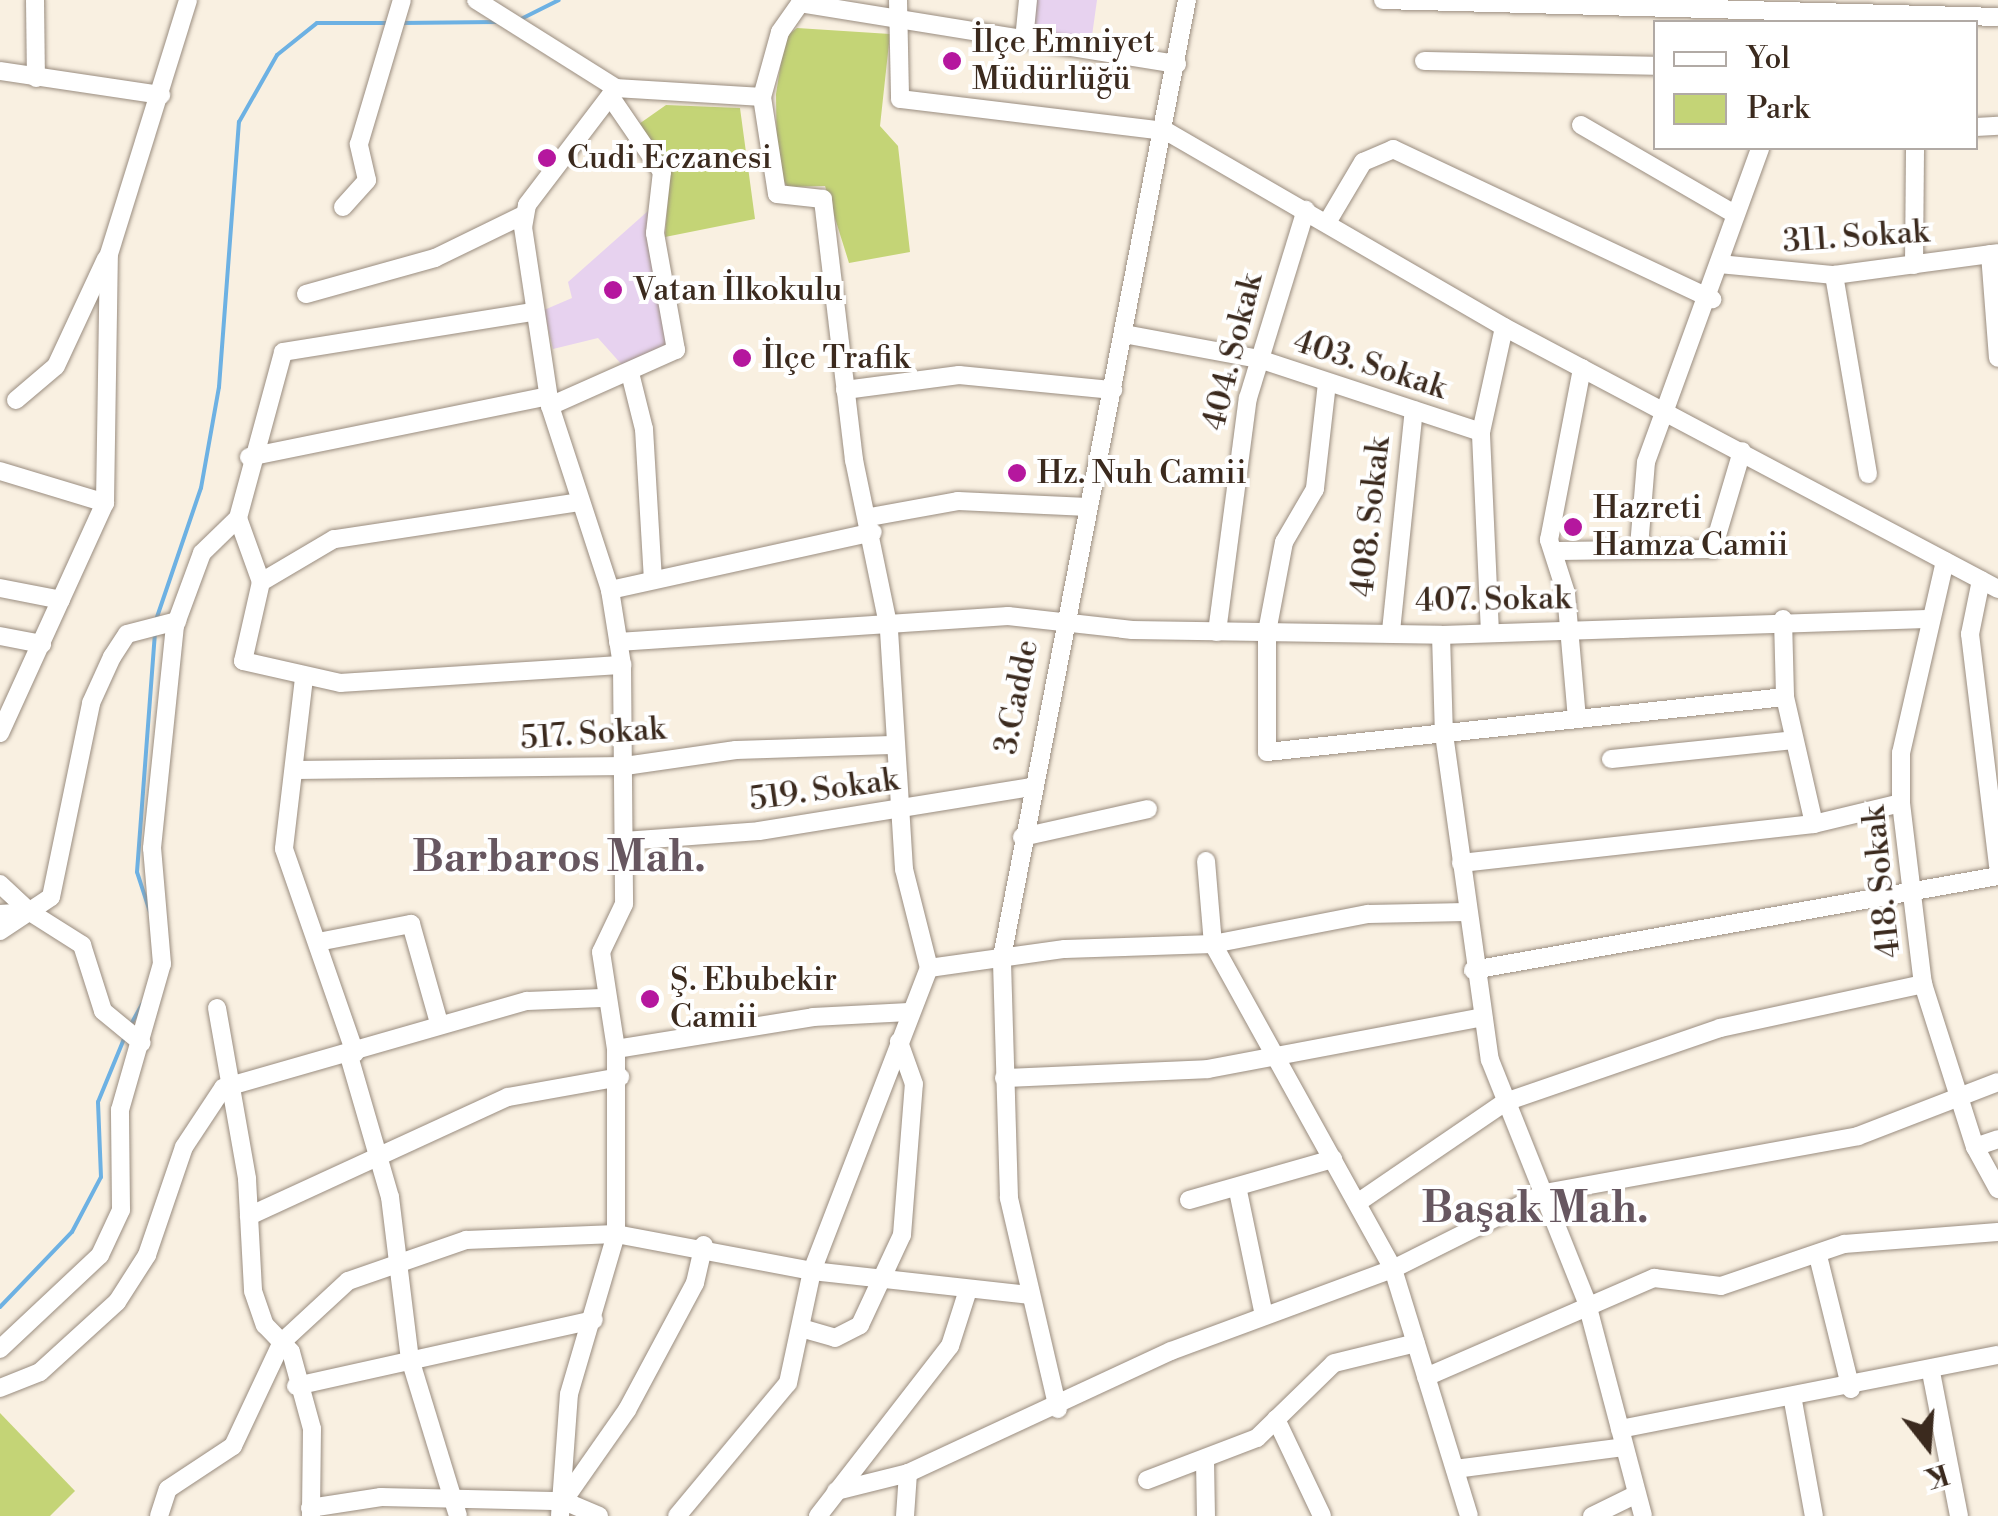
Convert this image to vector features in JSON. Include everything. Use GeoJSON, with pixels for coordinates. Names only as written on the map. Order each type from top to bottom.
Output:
{"type":"FeatureCollection","features":[{"type":"Feature","properties":{"kind":"street"},"geometry":{"type":"LineString","coordinates":[[36,0],[36,78]]}},
{"type":"Feature","properties":{"kind":"street"},"geometry":{"type":"LineString","coordinates":[[16,400],[56,366],[109,254],[188,0]]}},
{"type":"Feature","properties":{"kind":"street"},"geometry":{"type":"LineString","coordinates":[[249,458],[549,401],[630,372],[676,350],[655,233],[662,172],[613,92],[503,11],[476,0]]}},
{"type":"Feature","properties":{"kind":"street"},"geometry":{"type":"LineString","coordinates":[[898,0],[900,99],[1166,130],[1504,327],[1990,584],[1970,634],[1998,866]]}},
{"type":"Feature","properties":{"kind":"street"},"geometry":{"type":"LineString","coordinates":[[1024,40],[1028,0]]}},
{"type":"Feature","properties":{"kind":"street","name":"3.Cadde"},"geometry":{"type":"LineString","coordinates":[[1058,1409],[1010,1198],[1002,957],[1061,624],[1166,130],[1187,0]]}},
{"type":"Feature","properties":{"kind":"street"},"geometry":{"type":"LineString","coordinates":[[1382,0],[1777,19],[1998,16]]}},
{"type":"Feature","properties":{"kind":"street"},"geometry":{"type":"LineString","coordinates":[[677,1516],[781,1396],[801,1328],[812,1271],[909,1012],[930,968],[898,810],[889,629],[844,390],[823,200],[777,194],[762,97],[780,32],[799,2],[898,22],[1177,64]]}},
{"type":"Feature","properties":{"kind":"street"},"geometry":{"type":"LineString","coordinates":[[343,207],[368,180],[359,144],[398,28],[402,4]]}},
{"type":"Feature","properties":{"kind":"street"},"geometry":{"type":"LineString","coordinates":[[1424,61],[1653,66]]}},
{"type":"Feature","properties":{"kind":"street"},"geometry":{"type":"LineString","coordinates":[[0,71],[161,96]]}},
{"type":"Feature","properties":{"kind":"street"},"geometry":{"type":"LineString","coordinates":[[613,92],[762,97]]}},
{"type":"Feature","properties":{"kind":"street"},"geometry":{"type":"LineString","coordinates":[[306,294],[434,258],[523,214],[613,92]]}},
{"type":"Feature","properties":{"kind":"street"},"geometry":{"type":"LineString","coordinates":[[1581,126],[1733,213]]}},
{"type":"Feature","properties":{"kind":"street"},"geometry":{"type":"LineString","coordinates":[[1328,221],[1363,162],[1393,149],[1712,299]]}},
{"type":"Feature","properties":{"kind":"street"},"geometry":{"type":"LineString","coordinates":[[1639,547],[1640,492],[1664,411],[1712,299],[1733,213],[1763,150]]}},
{"type":"Feature","properties":{"kind":"street"},"geometry":{"type":"LineString","coordinates":[[1914,150],[1914,264]]}},
{"type":"Feature","properties":{"kind":"street","name":"404. Sokak"},"geometry":{"type":"LineString","coordinates":[[1217,632],[1222,546],[1259,359],[1306,210]]}},
{"type":"Feature","properties":{"kind":"street"},"geometry":{"type":"LineString","coordinates":[[523,214],[532,312],[549,401],[610,590],[622,665],[624,904],[601,952],[602,998],[620,1077],[616,1234],[594,1320],[569,1394],[562,1508]]}},
{"type":"Feature","properties":{"kind":"street"},"geometry":{"type":"LineString","coordinates":[[0,733],[105,503],[109,254]]}},
{"type":"Feature","properties":{"kind":"street"},"geometry":{"type":"LineString","coordinates":[[1994,254],[1998,358]]}},
{"type":"Feature","properties":{"kind":"street","name":"311. Sokak"},"geometry":{"type":"LineString","coordinates":[[1720,264],[1834,275],[1994,254]]}},
{"type":"Feature","properties":{"kind":"street"},"geometry":{"type":"LineString","coordinates":[[1834,275],[1868,474]]}},
{"type":"Feature","properties":{"kind":"street"},"geometry":{"type":"LineString","coordinates":[[532,312],[283,352],[249,458],[238,518],[261,582],[243,661],[304,678],[622,665]]}},
{"type":"Feature","properties":{"kind":"street"},"geometry":{"type":"LineString","coordinates":[[1490,633],[1481,432],[1504,327]]}},
{"type":"Feature","properties":{"kind":"street","name":"403. Sokak"},"geometry":{"type":"LineString","coordinates":[[1124,334],[1259,359],[1481,432]]}},
{"type":"Feature","properties":{"kind":"street"},"geometry":{"type":"LineString","coordinates":[[1577,719],[1570,631],[1551,510],[1582,368]]}},
{"type":"Feature","properties":{"kind":"street"},"geometry":{"type":"LineString","coordinates":[[630,372],[644,429],[652,579]]}},
{"type":"Feature","properties":{"kind":"street"},"geometry":{"type":"LineString","coordinates":[[844,390],[959,375],[1112,390]]}},
{"type":"Feature","properties":{"kind":"street"},"geometry":{"type":"LineString","coordinates":[[1327,383],[1315,489],[1284,542],[1267,632],[1266,752],[1784,696]]}},
{"type":"Feature","properties":{"kind":"street","name":"408. Sokak"},"geometry":{"type":"LineString","coordinates":[[1390,631],[1414,410]]}},
{"type":"Feature","properties":{"kind":"street"},"geometry":{"type":"LineString","coordinates":[[1556,551],[1719,546],[1725,490],[1742,451]]}},
{"type":"Feature","properties":{"kind":"street"},"geometry":{"type":"LineString","coordinates":[[0,472],[105,503]]}},
{"type":"Feature","properties":{"kind":"street"},"geometry":{"type":"LineString","coordinates":[[610,590],[958,501],[1088,507]]}},
{"type":"Feature","properties":{"kind":"street"},"geometry":{"type":"LineString","coordinates":[[261,582],[334,539],[580,502]]}},
{"type":"Feature","properties":{"kind":"street"},"geometry":{"type":"LineString","coordinates":[[0,1349],[100,1256],[121,1210],[120,1110],[162,964],[152,848],[177,620],[202,554],[238,518]]}},
{"type":"Feature","properties":{"kind":"street","name":"418. Sokak"},"geometry":{"type":"LineString","coordinates":[[1945,561],[1927,619],[1901,753],[1901,803],[1909,890],[1924,984],[1975,1146],[1998,1189]]}},
{"type":"Feature","properties":{"kind":"street"},"geometry":{"type":"LineString","coordinates":[[0,588],[61,600]]}},
{"type":"Feature","properties":{"kind":"street","name":"407. Sokak"},"geometry":{"type":"LineString","coordinates":[[618,642],[889,629],[1008,616],[1061,624],[1217,632],[1390,631],[1441,635],[1784,619],[1927,619]]}},
{"type":"Feature","properties":{"kind":"street"},"geometry":{"type":"LineString","coordinates":[[1784,619],[1784,696],[1814,824]]}},
{"type":"Feature","properties":{"kind":"street"},"geometry":{"type":"LineString","coordinates":[[0,931],[51,898],[91,703],[127,634],[148,624],[177,620]]}},
{"type":"Feature","properties":{"kind":"street"},"geometry":{"type":"LineString","coordinates":[[1441,635],[1444,734],[1473,970],[1505,1102],[1586,1300],[1643,1516]]}},
{"type":"Feature","properties":{"kind":"street"},"geometry":{"type":"LineString","coordinates":[[0,636],[42,644]]}},
{"type":"Feature","properties":{"kind":"street"},"geometry":{"type":"LineString","coordinates":[[304,678],[284,849],[318,942],[352,1055],[401,1258],[410,1359],[455,1507]]}},
{"type":"Feature","properties":{"kind":"street"},"geometry":{"type":"LineString","coordinates":[[1612,759],[1794,740]]}},
{"type":"Feature","properties":{"kind":"street","name":"517. Sokak"},"geometry":{"type":"LineString","coordinates":[[296,770],[625,766],[736,750],[892,745]]}},
{"type":"Feature","properties":{"kind":"street","name":"519. Sokak"},"geometry":{"type":"LineString","coordinates":[[624,841],[898,810],[1030,787]]}},
{"type":"Feature","properties":{"kind":"street"},"geometry":{"type":"LineString","coordinates":[[1460,863],[1814,824],[1901,803]]}},
{"type":"Feature","properties":{"kind":"street"},"geometry":{"type":"LineString","coordinates":[[1022,838],[1148,809]]}},
{"type":"Feature","properties":{"kind":"street"},"geometry":{"type":"LineString","coordinates":[[1206,861],[1213,944],[1360,1201],[1394,1269],[1469,1516]]}},
{"type":"Feature","properties":{"kind":"street"},"geometry":{"type":"LineString","coordinates":[[1473,970],[1998,876]]}},
{"type":"Feature","properties":{"kind":"street"},"geometry":{"type":"LineString","coordinates":[[0,884],[30,912],[82,945],[115,1024],[138,1040]]}},
{"type":"Feature","properties":{"kind":"street"},"geometry":{"type":"LineString","coordinates":[[0,914],[30,912]]}},
{"type":"Feature","properties":{"kind":"street"},"geometry":{"type":"LineString","coordinates":[[930,968],[1002,957],[1213,944],[1368,914],[1466,912]]}},
{"type":"Feature","properties":{"kind":"street"},"geometry":{"type":"LineString","coordinates":[[318,942],[411,924],[439,1023]]}},
{"type":"Feature","properties":{"kind":"street"},"geometry":{"type":"LineString","coordinates":[[1360,1201],[1505,1102],[1720,1028],[1924,984]]}},
{"type":"Feature","properties":{"kind":"street"},"geometry":{"type":"LineString","coordinates":[[0,1388],[40,1372],[117,1302],[148,1255],[184,1147],[229,1084],[352,1055],[439,1023],[527,1001],[602,998]]}},
{"type":"Feature","properties":{"kind":"street"},"geometry":{"type":"LineString","coordinates":[[217,1008],[249,1216],[256,1302],[282,1342],[316,1461],[310,1512],[562,1508],[599,1516]]}},
{"type":"Feature","properties":{"kind":"street"},"geometry":{"type":"LineString","coordinates":[[616,1049],[813,1017],[909,1012]]}},
{"type":"Feature","properties":{"kind":"street"},"geometry":{"type":"LineString","coordinates":[[1004,1078],[1208,1069],[1275,1052],[1484,1017]]}},
{"type":"Feature","properties":{"kind":"street"},"geometry":{"type":"LineString","coordinates":[[801,1328],[851,1333],[906,1220],[914,1084],[899,1042]]}},
{"type":"Feature","properties":{"kind":"street"},"geometry":{"type":"LineString","coordinates":[[249,1216],[508,1097],[620,1077]]}},
{"type":"Feature","properties":{"kind":"street"},"geometry":{"type":"LineString","coordinates":[[836,1491],[908,1473],[1264,1315],[1394,1269],[1545,1194],[1745,1163],[1858,1136],[1998,1082]]}},
{"type":"Feature","properties":{"kind":"street"},"geometry":{"type":"LineString","coordinates":[[1975,1146],[1998,1139]]}},
{"type":"Feature","properties":{"kind":"street"},"geometry":{"type":"LineString","coordinates":[[1189,1200],[1238,1192],[1333,1159]]}},
{"type":"Feature","properties":{"kind":"street"},"geometry":{"type":"LineString","coordinates":[[1238,1192],[1264,1315]]}},
{"type":"Feature","properties":{"kind":"street"},"geometry":{"type":"LineString","coordinates":[[1426,1377],[1586,1300],[1654,1278],[1720,1286],[1818,1256],[1844,1244],[1998,1232]]}},
{"type":"Feature","properties":{"kind":"street"},"geometry":{"type":"LineString","coordinates":[[158,1516],[168,1489],[233,1446],[282,1342],[348,1281],[401,1258],[516,1235],[616,1234],[704,1245],[812,1271],[1029,1295]]}},
{"type":"Feature","properties":{"kind":"street"},"geometry":{"type":"LineString","coordinates":[[562,1508],[636,1394],[696,1283],[704,1245]]}},
{"type":"Feature","properties":{"kind":"street"},"geometry":{"type":"LineString","coordinates":[[1818,1256],[1850,1390]]}},
{"type":"Feature","properties":{"kind":"street"},"geometry":{"type":"LineString","coordinates":[[818,1516],[950,1346],[968,1290]]}},
{"type":"Feature","properties":{"kind":"street"},"geometry":{"type":"LineString","coordinates":[[296,1386],[594,1320]]}},
{"type":"Feature","properties":{"kind":"street"},"geometry":{"type":"LineString","coordinates":[[1147,1480],[1205,1460],[1276,1419],[1334,1363],[1416,1344]]}},
{"type":"Feature","properties":{"kind":"street"},"geometry":{"type":"LineString","coordinates":[[1455,1469],[1622,1438],[1998,1355]]}},
{"type":"Feature","properties":{"kind":"street"},"geometry":{"type":"LineString","coordinates":[[1931,1372],[1959,1516]]}},
{"type":"Feature","properties":{"kind":"street"},"geometry":{"type":"LineString","coordinates":[[1793,1400],[1814,1516]]}},
{"type":"Feature","properties":{"kind":"street"},"geometry":{"type":"LineString","coordinates":[[1276,1419],[1322,1516]]}},
{"type":"Feature","properties":{"kind":"street"},"geometry":{"type":"LineString","coordinates":[[1205,1460],[1206,1516]]}},
{"type":"Feature","properties":{"kind":"street"},"geometry":{"type":"LineString","coordinates":[[905,1516],[908,1473]]}},
{"type":"Feature","properties":{"kind":"street"},"geometry":{"type":"LineString","coordinates":[[1592,1516],[1637,1494]]}},
{"type":"Feature","properties":{"kind":"shaded area"},"geometry":{"type":"Polygon","coordinates":[[[1036,0],[1097,0],[1091,43],[1032,31],[1036,0]]]}},
{"type":"Feature","properties":{"kind":"shaded area","name":"Vatan İlkokulu"},"geometry":{"type":"Polygon","coordinates":[[[648,211],[667,345],[623,366],[598,338],[553,349],[544,310],[572,298],[568,282],[648,211]]]}},
{"type":"Feature","properties":{"kind":"green space"},"geometry":{"type":"Polygon","coordinates":[[[797,28],[890,34],[880,126],[898,146],[910,252],[849,263],[825,186],[788,187],[777,173],[776,94],[785,37],[797,28]]]}},
{"type":"Feature","properties":{"kind":"green space"},"geometry":{"type":"Polygon","coordinates":[[[666,105],[740,108],[755,219],[665,237],[670,171],[639,124],[666,105]]]}},
{"type":"Feature","properties":{"kind":"green space"},"geometry":{"type":"Polygon","coordinates":[[[0,1413],[75,1491],[50,1516],[0,1516],[0,1413]]]}},
{"type":"Feature","properties":{"kind":"waterway"},"geometry":{"type":"LineString","coordinates":[[521,19],[559,0]]}},
{"type":"Feature","properties":{"kind":"waterway"},"geometry":{"type":"LineString","coordinates":[[401,23],[496,22]]}},
{"type":"Feature","properties":{"kind":"waterway"},"geometry":{"type":"LineString","coordinates":[[156,620],[201,488],[219,387],[239,122],[277,55],[317,23],[386,23]]}},
{"type":"Feature","properties":{"kind":"waterway"},"geometry":{"type":"LineString","coordinates":[[150,912],[137,872],[155,634]]}},
{"type":"Feature","properties":{"kind":"waterway"},"geometry":{"type":"LineString","coordinates":[[130,1026],[142,1004]]}},
{"type":"Feature","properties":{"kind":"waterway"},"geometry":{"type":"LineString","coordinates":[[0,1307],[72,1232],[101,1177],[98,1102],[126,1034]]}},
{"type":"Feature","properties":{"kind":"place","name":"İlçe Emniyet Müdürlüğü"},"geometry":{"type":"Point","coordinates":[952,61]}},
{"type":"Feature","properties":{"kind":"place","name":"Cudi Eczanesi"},"geometry":{"type":"Point","coordinates":[547,158]}},
{"type":"Feature","properties":{"kind":"place","name":"Vatan İlkokulu"},"geometry":{"type":"Point","coordinates":[613,290]}},
{"type":"Feature","properties":{"kind":"place","name":"İlçe Trafik"},"geometry":{"type":"Point","coordinates":[742,358]}},
{"type":"Feature","properties":{"kind":"place","name":"Hz. Nuh Camii"},"geometry":{"type":"Point","coordinates":[1017,473]}},
{"type":"Feature","properties":{"kind":"place","name":"Hazreti Hamza Camii"},"geometry":{"type":"Point","coordinates":[1573,527]}},
{"type":"Feature","properties":{"kind":"place","name":"Ş. Ebubekir Camii"},"geometry":{"type":"Point","coordinates":[650,999]}},
{"type":"Feature","properties":{"kind":"district","name":"Barbaros Mah."},"geometry":{"type":"Point","coordinates":[559,859]}},
{"type":"Feature","properties":{"kind":"district","name":"Başak Mah."},"geometry":{"type":"Point","coordinates":[1535,1210]}}]}
